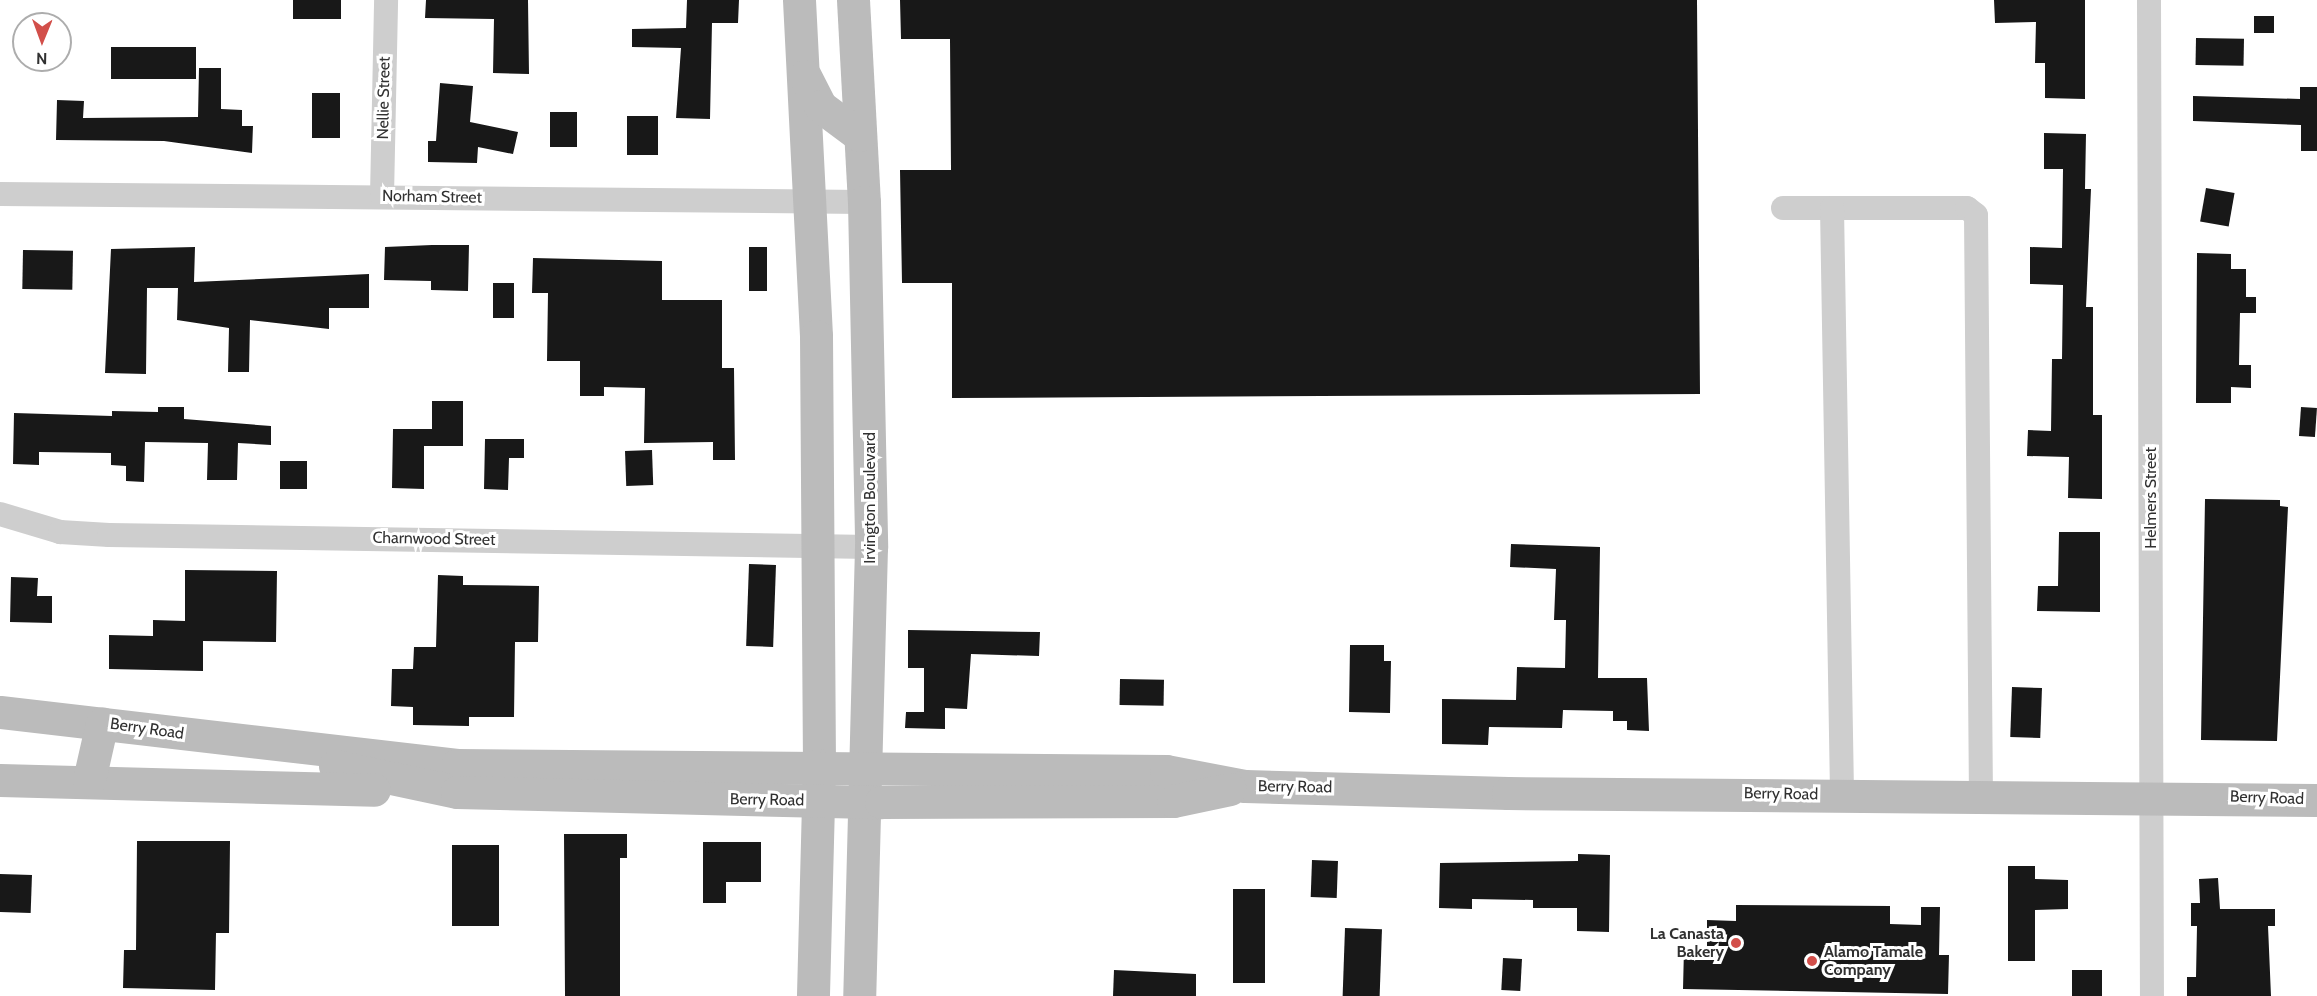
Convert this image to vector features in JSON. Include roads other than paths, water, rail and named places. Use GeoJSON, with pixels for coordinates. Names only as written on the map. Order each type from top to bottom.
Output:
{"type":"FeatureCollection","features":[{"type":"Feature","properties":{"kind":"street","name":"Nellie Street"},"geometry":{"type":"LineString","coordinates":[[382,196],[386,0]]}},
{"type":"Feature","properties":{"kind":"street"},"geometry":{"type":"LineString","coordinates":[[799,0],[811,203],[817,547],[819,765],[813,996]]}},
{"type":"Feature","properties":{"kind":"street","name":"Irvington Boulevard"},"geometry":{"type":"LineString","coordinates":[[853,0],[864,202],[871,547],[859,996]]}},
{"type":"Feature","properties":{"kind":"street","name":"Helmers Street"},"geometry":{"type":"LineString","coordinates":[[2149,0],[2152,996]]}},
{"type":"Feature","properties":{"kind":"street"},"geometry":{"type":"LineString","coordinates":[[802,70],[820,106],[859,135]]}},
{"type":"Feature","properties":{"kind":"street","name":"Norham Street"},"geometry":{"type":"LineString","coordinates":[[0,194],[864,202]]}},
{"type":"Feature","properties":{"kind":"street"},"geometry":{"type":"LineString","coordinates":[[1783,208],[1967,208],[1979,223],[1981,795]]}},
{"type":"Feature","properties":{"kind":"street"},"geometry":{"type":"LineString","coordinates":[[1832,208],[1842,794]]}},
{"type":"Feature","properties":{"kind":"street","name":"Charnwood Street"},"geometry":{"type":"LineString","coordinates":[[0,514],[60,532],[109,535],[871,547]]}},
{"type":"Feature","properties":{"kind":"street","name":"Berry Road"},"geometry":{"type":"LineString","coordinates":[[0,712],[102,723],[294,750],[457,765],[864,765],[1166,771],[1245,786],[1842,794],[2152,795],[2317,800]]}},
{"type":"Feature","properties":{"kind":"street"},"geometry":{"type":"LineString","coordinates":[[89,780],[102,723]]}},
{"type":"Feature","properties":{"kind":"street","name":"Berry Road"},"geometry":{"type":"LineString","coordinates":[[294,750],[357,774],[457,792],[818,801],[1173,801],[1245,786]]}},
{"type":"Feature","properties":{"kind":"street"},"geometry":{"type":"LineString","coordinates":[[0,780],[89,780],[457,792]]}},
{"type":"Feature","properties":{"kind":"place","name":"La Canasta Bakery"},"geometry":{"type":"Point","coordinates":[1736,943]}},
{"type":"Feature","properties":{"kind":"place","name":"Alamo Tamale Company"},"geometry":{"type":"Point","coordinates":[1812,961]}}]}
